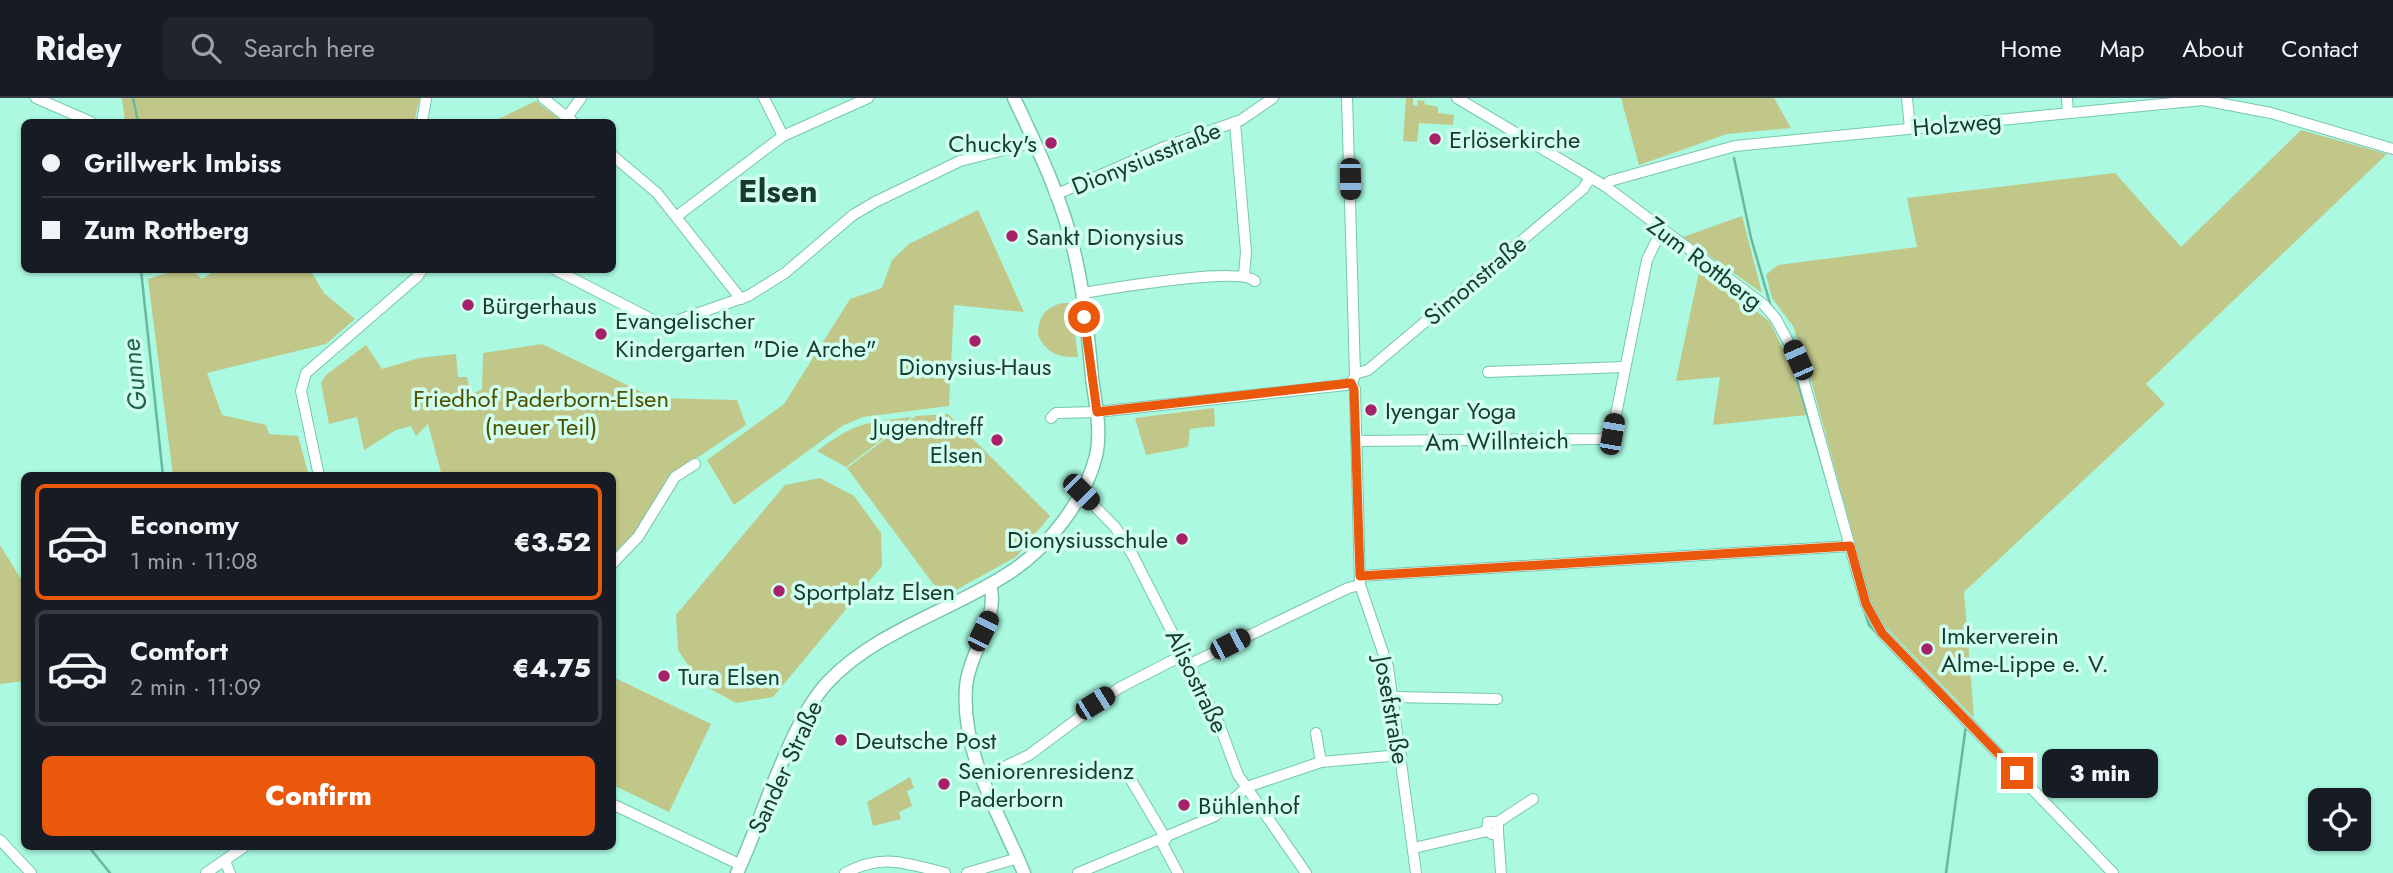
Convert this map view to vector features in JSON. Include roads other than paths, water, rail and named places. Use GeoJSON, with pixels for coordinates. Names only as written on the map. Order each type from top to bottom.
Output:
{"type":"FeatureCollection","features":[{"type":"Feature","properties":{"kind":"street"},"geometry":{"type":"LineString","coordinates":[[36,98],[84,119]]}},
{"type":"Feature","properties":{"kind":"street"},"geometry":{"type":"LineString","coordinates":[[422,119],[426,98]]}},
{"type":"Feature","properties":{"kind":"street"},"geometry":{"type":"LineString","coordinates":[[543,98],[569,119]]}},
{"type":"Feature","properties":{"kind":"street"},"geometry":{"type":"LineString","coordinates":[[570,119],[581,98]]}},
{"type":"Feature","properties":{"kind":"street"},"geometry":{"type":"LineString","coordinates":[[764,98],[783,136]]}},
{"type":"Feature","properties":{"kind":"street"},"geometry":{"type":"LineString","coordinates":[[677,216],[783,136],[868,98]]}},
{"type":"Feature","properties":{"kind":"street","name":"Sander Straße"},"geometry":{"type":"LineString","coordinates":[[739,869],[807,711],[826,684],[867,651],[990,585],[1028,560],[1081,492],[1096,453],[1097,412],[1074,250],[1035,142],[1014,98]]}},
{"type":"Feature","properties":{"kind":"street","name":"Dionysiusstraße"},"geometry":{"type":"LineString","coordinates":[[1055,195],[1162,148],[1235,122],[1273,98]]}},
{"type":"Feature","properties":{"kind":"street","name":"Josefstraße"},"geometry":{"type":"LineString","coordinates":[[1347,98],[1360,580],[1388,667],[1416,873]]}},
{"type":"Feature","properties":{"kind":"street","name":"Zum Rottberg"},"geometry":{"type":"LineString","coordinates":[[1457,98],[1605,186],[1764,305],[1788,338],[1798,360],[1866,604],[1882,633],[2113,873]]}},
{"type":"Feature","properties":{"kind":"street"},"geometry":{"type":"LineString","coordinates":[[1907,98],[1910,128]]}},
{"type":"Feature","properties":{"kind":"street"},"geometry":{"type":"LineString","coordinates":[[2067,98],[2068,113]]}},
{"type":"Feature","properties":{"kind":"street","name":"Holzweg"},"geometry":{"type":"LineString","coordinates":[[1605,186],[1610,181],[1725,148],[2218,100],[2393,149]]}},
{"type":"Feature","properties":{"kind":"street"},"geometry":{"type":"LineString","coordinates":[[1235,122],[1246,252],[1244,275]]}},
{"type":"Feature","properties":{"kind":"street"},"geometry":{"type":"LineString","coordinates":[[562,273],[665,324],[741,299],[785,273],[853,215],[875,202],[960,161],[1035,142]]}},
{"type":"Feature","properties":{"kind":"street"},"geometry":{"type":"LineString","coordinates":[[616,158],[657,193],[741,299]]}},
{"type":"Feature","properties":{"kind":"street","name":"Simonstraße"},"geometry":{"type":"LineString","coordinates":[[1051,418],[1056,413],[1097,412],[1353,379],[1368,370],[1583,189],[1590,178]]}},
{"type":"Feature","properties":{"kind":"street","name":"Am Willnteich"},"geometry":{"type":"LineString","coordinates":[[1356,441],[1601,439],[1612,434],[1623,367],[1647,260],[1662,229]]}},
{"type":"Feature","properties":{"kind":"street"},"geometry":{"type":"LineString","coordinates":[[318,472],[301,391],[306,373],[420,273]]}},
{"type":"Feature","properties":{"kind":"street"},"geometry":{"type":"LineString","coordinates":[[1082,293],[1178,278],[1244,275],[1255,281]]}},
{"type":"Feature","properties":{"kind":"street"},"geometry":{"type":"LineString","coordinates":[[1488,372],[1623,367]]}},
{"type":"Feature","properties":{"kind":"street"},"geometry":{"type":"LineString","coordinates":[[616,560],[638,537],[675,477],[695,464]]}},
{"type":"Feature","properties":{"kind":"street","name":"Alisostraße"},"geometry":{"type":"LineString","coordinates":[[1081,492],[1115,527],[1132,554],[1219,724],[1238,775],[1306,873]]}},
{"type":"Feature","properties":{"kind":"street"},"geometry":{"type":"LineString","coordinates":[[1190,664],[1360,580],[1850,546]]}},
{"type":"Feature","properties":{"kind":"street"},"geometry":{"type":"LineString","coordinates":[[990,585],[993,598],[990,615],[974,653],[966,692],[968,730],[981,778],[1024,873]]}},
{"type":"Feature","properties":{"kind":"street"},"geometry":{"type":"LineString","coordinates":[[981,778],[1029,755],[1119,688],[1185,654]]}},
{"type":"Feature","properties":{"kind":"street"},"geometry":{"type":"LineString","coordinates":[[1393,697],[1497,699]]}},
{"type":"Feature","properties":{"kind":"street"},"geometry":{"type":"LineString","coordinates":[[1316,733],[1321,762]]}},
{"type":"Feature","properties":{"kind":"street"},"geometry":{"type":"LineString","coordinates":[[1078,873],[1164,840],[1215,816],[1247,787],[1321,762],[1401,755]]}},
{"type":"Feature","properties":{"kind":"street"},"geometry":{"type":"LineString","coordinates":[[1128,775],[1164,840],[1178,873]]}},
{"type":"Feature","properties":{"kind":"street"},"geometry":{"type":"LineString","coordinates":[[1414,848],[1487,831],[1492,834],[1533,799]]}},
{"type":"Feature","properties":{"kind":"street"},"geometry":{"type":"LineString","coordinates":[[616,806],[739,869]]}},
{"type":"Feature","properties":{"kind":"street"},"geometry":{"type":"LineString","coordinates":[[1498,827],[1501,873]]}},
{"type":"Feature","properties":{"kind":"street"},"geometry":{"type":"LineString","coordinates":[[0,840],[31,873]]}},
{"type":"Feature","properties":{"kind":"street"},"geometry":{"type":"LineString","coordinates":[[206,873],[240,850]]}},
{"type":"Feature","properties":{"kind":"street"},"geometry":{"type":"LineString","coordinates":[[967,873],[1018,858]]}},
{"type":"Feature","properties":{"kind":"street"},"geometry":{"type":"LineString","coordinates":[[845,873],[863,863],[881,859],[945,873]]}},
{"type":"Feature","properties":{"kind":"street"},"geometry":{"type":"LineString","coordinates":[[225,861],[230,873]]}},
{"type":"Feature","properties":{"kind":"waterway","name":"Gunne"},"geometry":{"type":"LineString","coordinates":[[133,98],[137,119]]}},
{"type":"Feature","properties":{"kind":"waterway"},"geometry":{"type":"LineString","coordinates":[[1734,158],[1751,238],[1771,307]]}},
{"type":"Feature","properties":{"kind":"waterway","name":"Gunne"},"geometry":{"type":"LineString","coordinates":[[141,273],[163,472]]}},
{"type":"Feature","properties":{"kind":"waterway"},"geometry":{"type":"LineString","coordinates":[[1789,353],[1825,474]]}},
{"type":"Feature","properties":{"kind":"waterway"},"geometry":{"type":"LineString","coordinates":[[1852,572],[1869,625],[1900,659]]}},
{"type":"Feature","properties":{"kind":"waterway"},"geometry":{"type":"LineString","coordinates":[[1946,873],[1966,725]]}},
{"type":"Feature","properties":{"kind":"waterway","name":"Gunne"},"geometry":{"type":"LineString","coordinates":[[91,850],[110,873]]}},
{"type":"Feature","properties":{"kind":"place","name":"Erlöserkirche"},"geometry":{"type":"Point","coordinates":[1435,139]}},
{"type":"Feature","properties":{"kind":"place","name":"Chucky's"},"geometry":{"type":"Point","coordinates":[1051,143]}},
{"type":"Feature","properties":{"kind":"place","name":"Sankt Dionysius"},"geometry":{"type":"Point","coordinates":[1012,236]}},
{"type":"Feature","properties":{"kind":"place","name":"Bürgerhaus"},"geometry":{"type":"Point","coordinates":[468,305]}},
{"type":"Feature","properties":{"kind":"place","name":"Evangelischer Kindergarten \"Die Arche\""},"geometry":{"type":"Point","coordinates":[601,334]}},
{"type":"Feature","properties":{"kind":"place","name":"Dionysius-Haus"},"geometry":{"type":"Point","coordinates":[975,341]}},
{"type":"Feature","properties":{"kind":"place","name":"Iyengar Yoga"},"geometry":{"type":"Point","coordinates":[1371,410]}},
{"type":"Feature","properties":{"kind":"place","name":"Jugendtreff Elsen"},"geometry":{"type":"Point","coordinates":[997,440]}},
{"type":"Feature","properties":{"kind":"place","name":"Dionysiusschule"},"geometry":{"type":"Point","coordinates":[1182,539]}},
{"type":"Feature","properties":{"kind":"place","name":"Sportplatz Elsen"},"geometry":{"type":"Point","coordinates":[779,591]}},
{"type":"Feature","properties":{"kind":"place","name":"Imkerverein Alme-Lippe e. V."},"geometry":{"type":"Point","coordinates":[1927,649]}},
{"type":"Feature","properties":{"kind":"place","name":"Tura Elsen"},"geometry":{"type":"Point","coordinates":[664,676]}},
{"type":"Feature","properties":{"kind":"place","name":"Deutsche Post"},"geometry":{"type":"Point","coordinates":[841,740]}},
{"type":"Feature","properties":{"kind":"place","name":"Seniorenresidenz Paderborn"},"geometry":{"type":"Point","coordinates":[944,784]}},
{"type":"Feature","properties":{"kind":"place","name":"Bühlenhof"},"geometry":{"type":"Point","coordinates":[1184,805]}},
{"type":"Feature","properties":{"kind":"district","name":"Elsen"},"geometry":{"type":"Point","coordinates":[778,191]}},
{"type":"Feature","properties":{"kind":"park label","name":"Friedhof Paderborn-Elsen (neuer Teil)"},"geometry":{"type":"Point","coordinates":[541,412]}}]}
